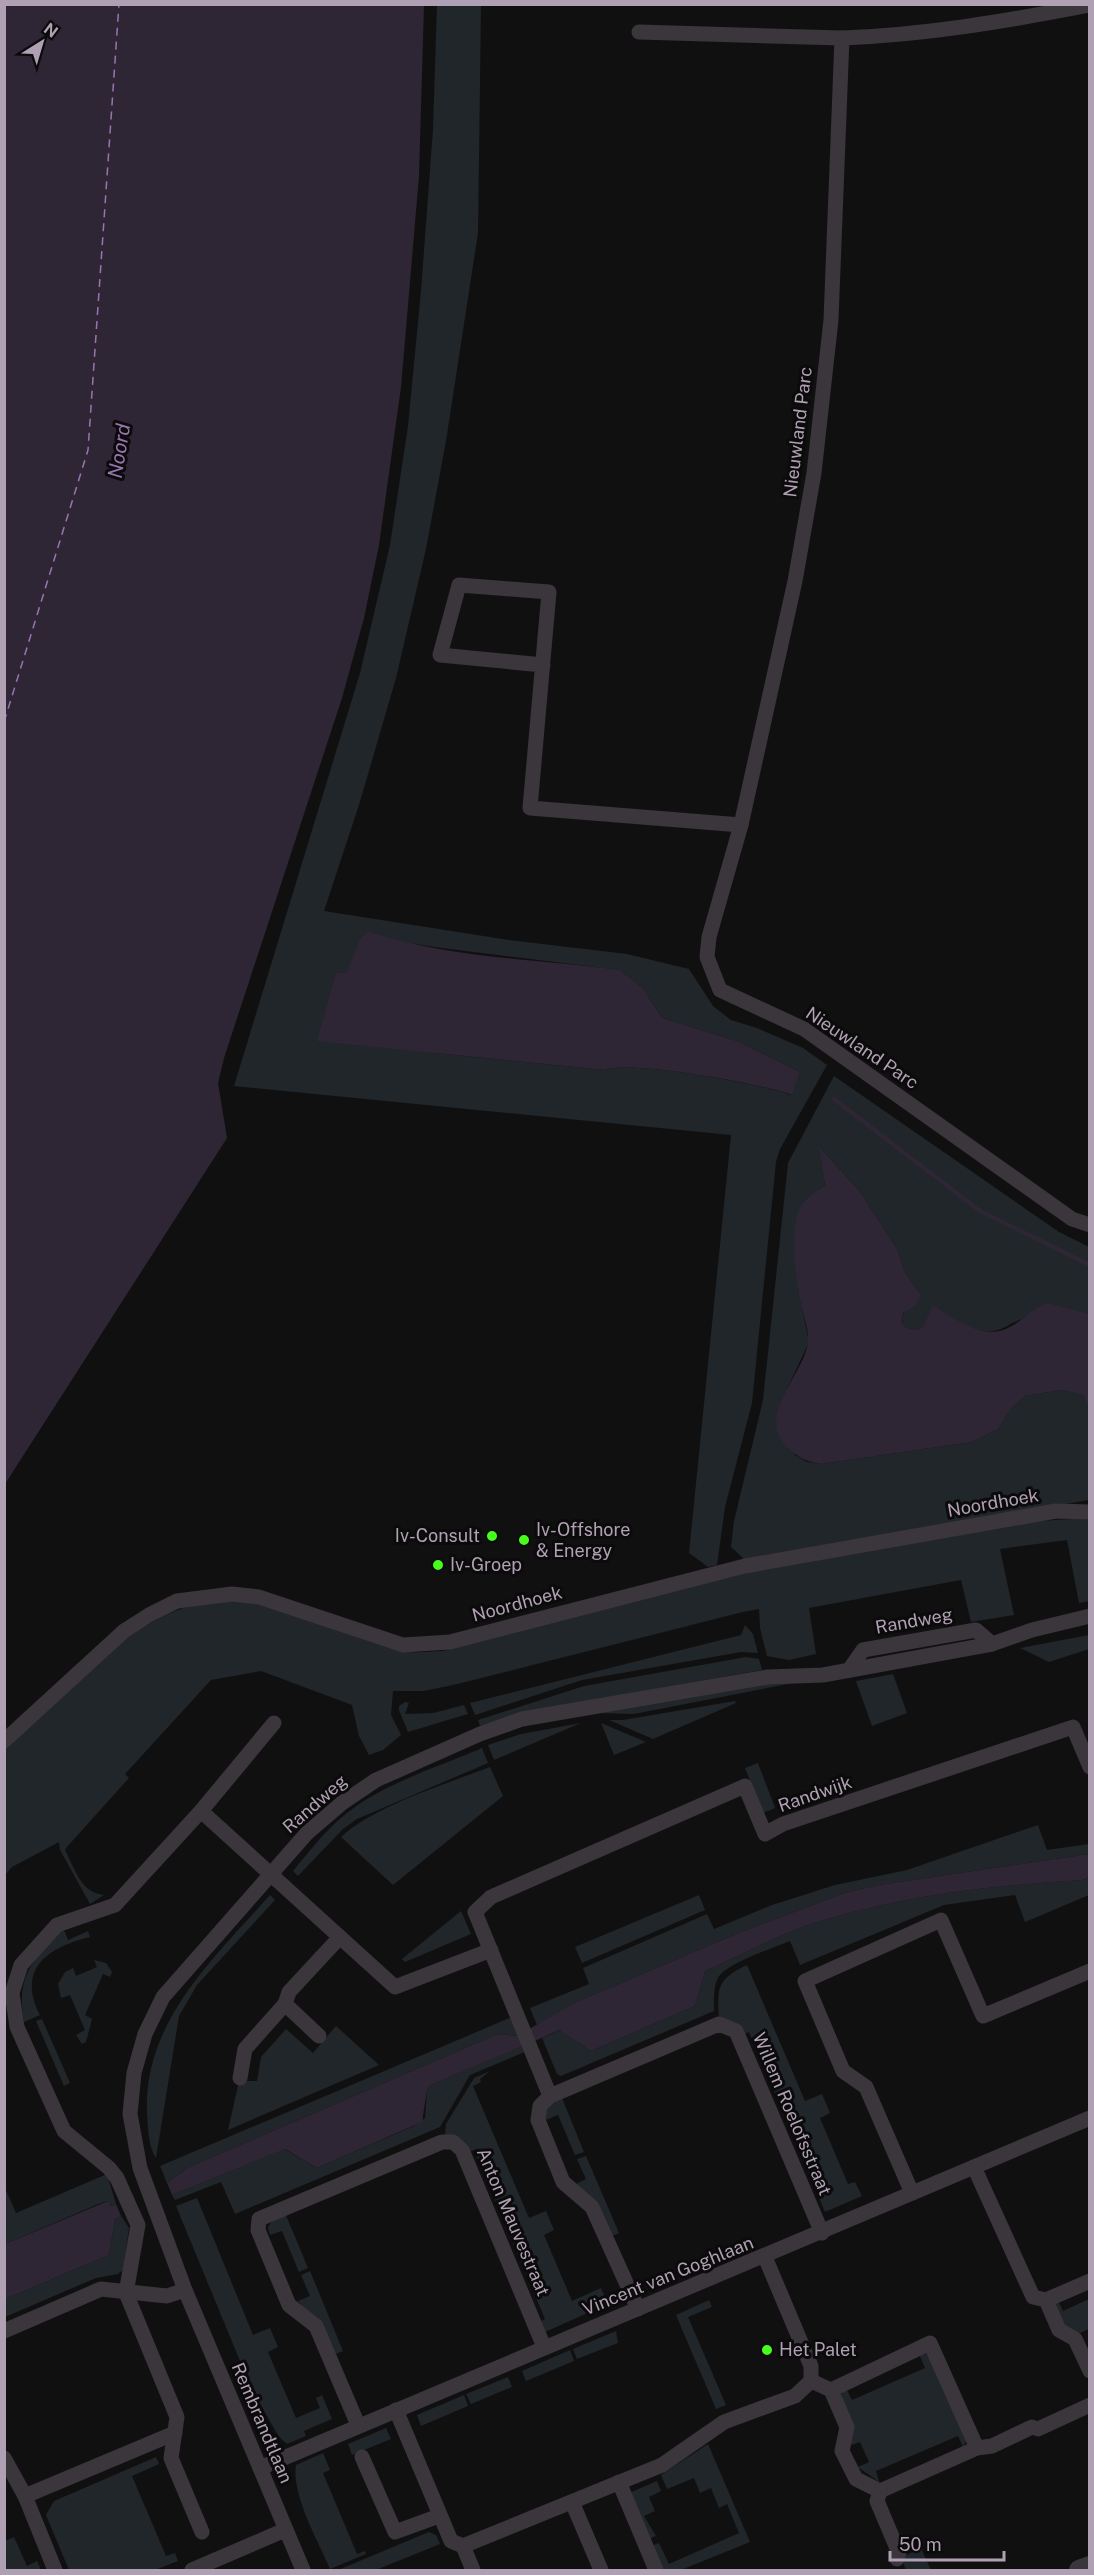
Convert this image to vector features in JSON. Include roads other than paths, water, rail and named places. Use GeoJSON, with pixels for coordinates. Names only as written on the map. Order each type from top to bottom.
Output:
{"type":"FeatureCollection","features":[{"type":"Feature","properties":{"kind":"street"},"geometry":{"type":"LineString","coordinates":[[639,32],[842,38],[898,36],[986,26],[1089,5]]}},
{"type":"Feature","properties":{"kind":"street","name":"Nieuwland Parc"},"geometry":{"type":"LineString","coordinates":[[842,38],[831,320],[814,472],[795,581],[741,825],[710,937],[707,957],[720,990],[804,1029],[1072,1219],[1089,1225]]}},
{"type":"Feature","properties":{"kind":"street"},"geometry":{"type":"LineString","coordinates":[[543,665],[440,655],[459,585],[549,592],[543,665],[530,808],[741,825]]}},
{"type":"Feature","properties":{"kind":"street","name":"Noordhoek"},"geometry":{"type":"LineString","coordinates":[[4,1741],[124,1631],[177,1601],[205,1595],[232,1594],[259,1598],[403,1645],[450,1642],[745,1566],[1056,1512],[1089,1512]]}},
{"type":"Feature","properties":{"kind":"street","name":"Randweg"},"geometry":{"type":"LineString","coordinates":[[185,2290],[140,2168],[130,2114],[134,2073],[145,2034],[163,1997],[307,1833],[342,1803],[376,1780],[480,1734],[522,1719],[768,1677],[823,1676],[849,1670],[863,1650],[976,1630],[992,1644],[1032,1630],[1089,1616]]}},
{"type":"Feature","properties":{"kind":"street"},"geometry":{"type":"LineString","coordinates":[[202,2532],[171,2458],[177,2416],[126,2293],[138,2225],[109,2168],[64,2131],[17,2027],[12,1993],[21,1965],[57,1925],[115,1905],[201,1811],[274,1723]]}},
{"type":"Feature","properties":{"kind":"street","name":"Randwijk"},"geometry":{"type":"LineString","coordinates":[[550,2096],[475,1912],[491,1896],[744,1786],[765,1834],[783,1824],[1073,1727],[1089,1767]]}},
{"type":"Feature","properties":{"kind":"street"},"geometry":{"type":"LineString","coordinates":[[201,1811],[395,1986],[491,1950]]}},
{"type":"Feature","properties":{"kind":"street"},"geometry":{"type":"LineString","coordinates":[[912,2193],[866,2087],[843,2071],[805,1981],[941,1920],[983,2016],[1089,1971]]}},
{"type":"Feature","properties":{"kind":"street"},"geometry":{"type":"LineString","coordinates":[[240,2078],[245,2049],[285,2004],[289,1992],[340,1937]]}},
{"type":"Feature","properties":{"kind":"street"},"geometry":{"type":"LineString","coordinates":[[285,2004],[319,2036]]}},
{"type":"Feature","properties":{"kind":"street","name":"Willem Roelofsstraat"},"geometry":{"type":"LineString","coordinates":[[550,2096],[719,2024],[736,2031],[822,2233]]}},
{"type":"Feature","properties":{"kind":"street"},"geometry":{"type":"LineString","coordinates":[[550,2096],[540,2106],[538,2120],[546,2141],[563,2182],[592,2207],[638,2309]]}},
{"type":"Feature","properties":{"kind":"street","name":"Vincent van Goghlaan"},"geometry":{"type":"LineString","coordinates":[[260,2468],[544,2347],[822,2233],[1089,2118]]}},
{"type":"Feature","properties":{"kind":"street","name":"Anton Mauvestraat"},"geometry":{"type":"LineString","coordinates":[[358,2425],[316,2326],[289,2305],[258,2230],[259,2219],[442,2142],[453,2142],[462,2150],[544,2347]]}},
{"type":"Feature","properties":{"kind":"street"},"geometry":{"type":"LineString","coordinates":[[974,2167],[1033,2297],[1046,2300],[1089,2280]]}},
{"type":"Feature","properties":{"kind":"street"},"geometry":{"type":"LineString","coordinates":[[396,2410],[451,2541],[463,2546],[662,2465],[724,2422],[795,2396],[811,2381],[811,2366],[765,2257]]}},
{"type":"Feature","properties":{"kind":"street"},"geometry":{"type":"LineString","coordinates":[[4,2331],[101,2289],[167,2296],[185,2290]]}},
{"type":"Feature","properties":{"kind":"street","name":"Rembrandtlaan"},"geometry":{"type":"LineString","coordinates":[[185,2290],[303,2571]]}},
{"type":"Feature","properties":{"kind":"street"},"geometry":{"type":"LineString","coordinates":[[1046,2300],[1059,2330],[1076,2339],[1089,2371]]}},
{"type":"Feature","properties":{"kind":"street"},"geometry":{"type":"LineString","coordinates":[[831,2390],[930,2343],[978,2448]]}},
{"type":"Feature","properties":{"kind":"street"},"geometry":{"type":"LineString","coordinates":[[811,2381],[831,2390],[847,2427],[842,2451],[856,2480],[880,2491],[978,2448],[992,2446],[1032,2427],[1038,2429],[1089,2405]]}},
{"type":"Feature","properties":{"kind":"street"},"geometry":{"type":"LineString","coordinates":[[25,2496],[175,2433]]}},
{"type":"Feature","properties":{"kind":"street"},"geometry":{"type":"LineString","coordinates":[[362,2457],[395,2532],[439,2516]]}},
{"type":"Feature","properties":{"kind":"street"},"geometry":{"type":"LineString","coordinates":[[4,2458],[25,2496],[55,2571]]}},
{"type":"Feature","properties":{"kind":"street"},"geometry":{"type":"LineString","coordinates":[[619,2482],[656,2571]]}},
{"type":"Feature","properties":{"kind":"street"},"geometry":{"type":"LineString","coordinates":[[880,2491],[877,2501],[899,2553],[897,2559]]}},
{"type":"Feature","properties":{"kind":"street"},"geometry":{"type":"LineString","coordinates":[[572,2502],[601,2571]]}},
{"type":"Feature","properties":{"kind":"street"},"geometry":{"type":"LineString","coordinates":[[192,2571],[285,2530]]}},
{"type":"Feature","properties":{"kind":"street"},"geometry":{"type":"LineString","coordinates":[[463,2546],[473,2571]]}},
{"type":"Feature","properties":{"kind":"street"},"geometry":{"type":"LineString","coordinates":[[1079,2571],[1089,2566]]}},
{"type":"Feature","properties":{"kind":"water","name":"Noord"},"geometry":{"type":"Polygon","coordinates":[[[5,4],[424,5],[419,176],[401,387],[379,545],[364,618],[342,698],[224,1058],[218,1083],[227,1138],[5,1484],[5,4]]]}},
{"type":"Feature","properties":{"kind":"water"},"geometry":{"type":"Polygon","coordinates":[[[368,931],[397,940],[460,952],[620,970],[643,988],[662,1018],[737,1041],[800,1072],[792,1095],[727,1080],[668,1071],[641,1068],[605,1070],[317,1041],[336,973],[347,973],[359,941],[368,931]]]}},
{"type":"Feature","properties":{"kind":"water"},"geometry":{"type":"Polygon","coordinates":[[[819,1146],[861,1193],[897,1249],[905,1272],[921,1295],[915,1306],[903,1313],[902,1322],[905,1327],[914,1330],[922,1328],[933,1305],[975,1329],[994,1332],[1009,1328],[1047,1303],[1089,1314],[1089,1410],[1084,1395],[1061,1390],[1025,1396],[1012,1408],[998,1429],[972,1442],[821,1464],[802,1458],[786,1446],[778,1433],[776,1420],[785,1392],[806,1352],[808,1340],[795,1266],[794,1236],[799,1211],[804,1202],[825,1185],[819,1146]]]}},
{"type":"Feature","properties":{"kind":"water"},"geometry":{"type":"Polygon","coordinates":[[[1089,1854],[1089,1877],[1082,1880],[952,1892],[855,1911],[794,1931],[705,1971],[695,2006],[591,2051],[560,2030],[431,2085],[427,2090],[422,2122],[317,2168],[285,2149],[172,2195],[167,2183],[189,2167],[498,2034],[517,2036],[574,2003],[736,1934],[844,1893],[879,1885],[1089,1854]]]}},
{"type":"Feature","properties":{"kind":"water"},"geometry":{"type":"Polygon","coordinates":[[[108,2201],[110,2206],[116,2204],[121,2216],[115,2219],[109,2255],[5,2299],[5,2244],[108,2201]]]}},
{"type":"Feature","properties":{"kind":"waterway"},"geometry":{"type":"LineString","coordinates":[[834,1099],[980,1211],[1090,1265]]}},
{"type":"Feature","properties":{"kind":"place","name":"Iv-Consult"},"geometry":{"type":"Point","coordinates":[492,1536]}},
{"type":"Feature","properties":{"kind":"place","name":"Iv-Offshore & Energy"},"geometry":{"type":"Point","coordinates":[524,1540]}},
{"type":"Feature","properties":{"kind":"place","name":"Iv-Groep"},"geometry":{"type":"Point","coordinates":[438,1565]}},
{"type":"Feature","properties":{"kind":"place","name":"Het Palet"},"geometry":{"type":"Point","coordinates":[767,2350]}}]}
